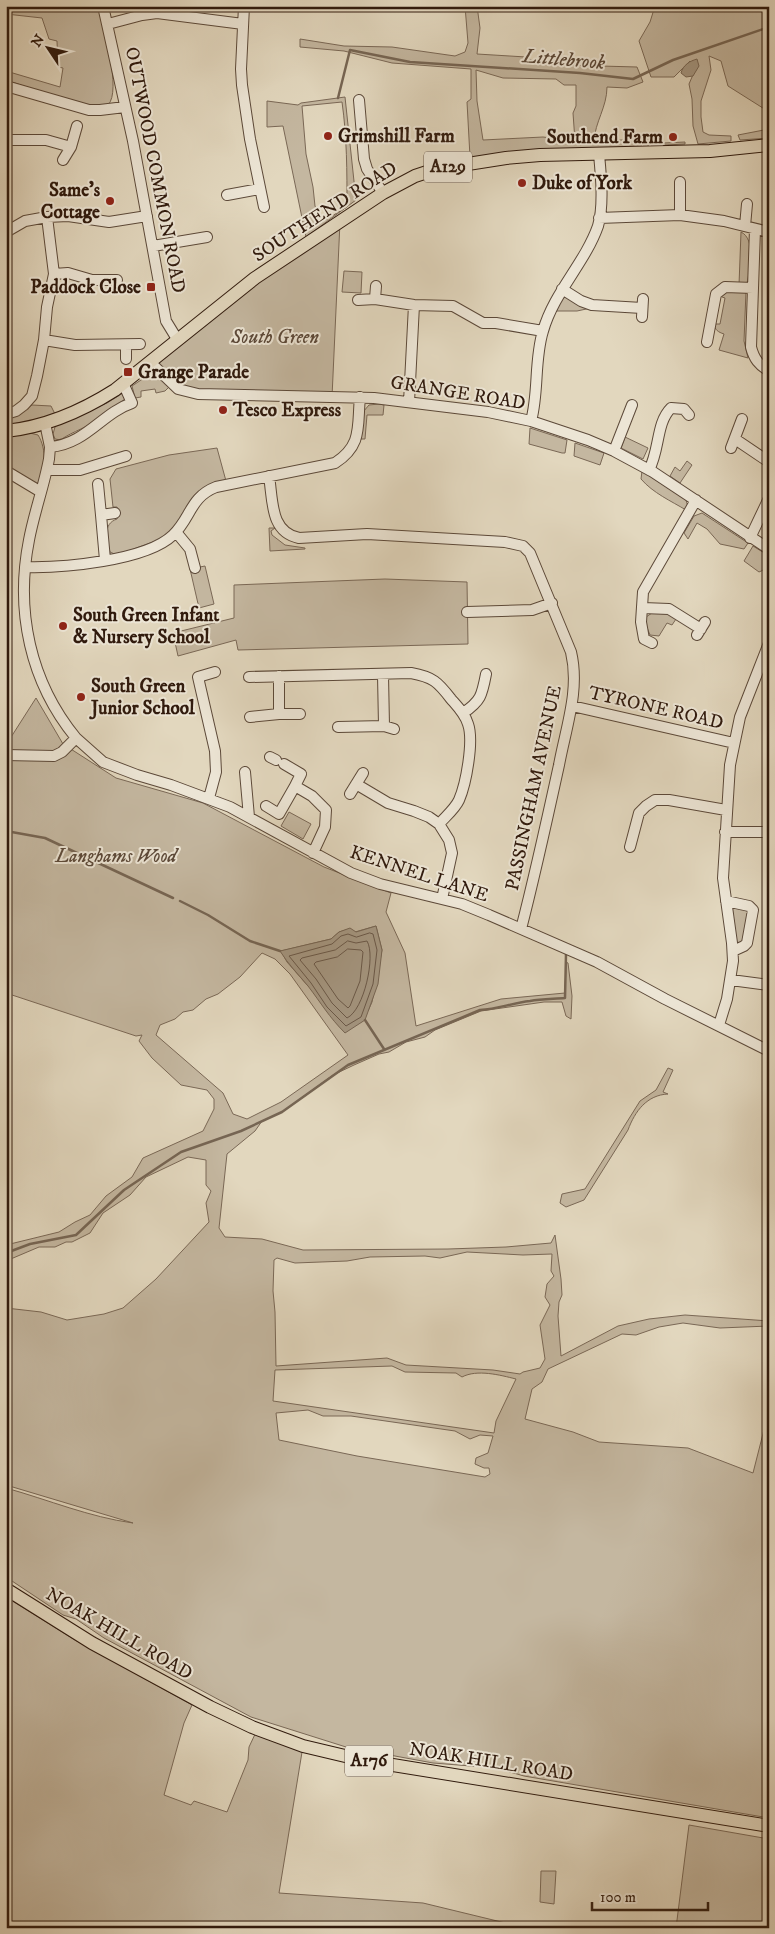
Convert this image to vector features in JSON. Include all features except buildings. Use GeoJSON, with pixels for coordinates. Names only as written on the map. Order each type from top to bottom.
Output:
{"type":"FeatureCollection","features":[{"type":"Feature","properties":{"kind":"main road","name":"SOUTHEND ROAD"},"geometry":{"type":"LineString","coordinates":[[6,431],[46,423],[95,402],[124,383],[255,278],[382,193],[415,176],[461,164],[506,158],[710,151],[769,145]]}},
{"type":"Feature","properties":{"kind":"main road","name":"NOAK HILL ROAD"},"geometry":{"type":"LineString","coordinates":[[6,1589],[92,1643],[210,1707],[252,1728],[305,1747],[362,1760],[769,1826]]}},
{"type":"Feature","properties":{"kind":"street","name":"OUTWOOD COMMON ROAD"},"geometry":{"type":"LineString","coordinates":[[104,6],[153,246],[166,321],[177,339]]}},
{"type":"Feature","properties":{"kind":"street"},"geometry":{"type":"LineString","coordinates":[[244,6],[242,85],[264,207]]}},
{"type":"Feature","properties":{"kind":"street"},"geometry":{"type":"LineString","coordinates":[[108,24],[156,13],[243,24]]}},
{"type":"Feature","properties":{"kind":"street"},"geometry":{"type":"LineString","coordinates":[[6,86],[89,110],[125,106]]}},
{"type":"Feature","properties":{"kind":"street"},"geometry":{"type":"LineString","coordinates":[[359,100],[364,159],[367,169],[382,193]]}},
{"type":"Feature","properties":{"kind":"street"},"geometry":{"type":"LineString","coordinates":[[62,160],[71,147],[77,126]]}},
{"type":"Feature","properties":{"kind":"street"},"geometry":{"type":"LineString","coordinates":[[6,140],[46,140],[71,147]]}},
{"type":"Feature","properties":{"kind":"street"},"geometry":{"type":"LineString","coordinates":[[531,421],[543,331],[562,289],[589,245],[599,218],[599,154]]}},
{"type":"Feature","properties":{"kind":"street"},"geometry":{"type":"LineString","coordinates":[[680,182],[680,215]]}},
{"type":"Feature","properties":{"kind":"street"},"geometry":{"type":"LineString","coordinates":[[227,195],[260,189]]}},
{"type":"Feature","properties":{"kind":"street"},"geometry":{"type":"LineString","coordinates":[[745,226],[747,204]]}},
{"type":"Feature","properties":{"kind":"street"},"geometry":{"type":"LineString","coordinates":[[599,218],[680,215],[709,218],[769,232]]}},
{"type":"Feature","properties":{"kind":"street"},"geometry":{"type":"LineString","coordinates":[[6,232],[25,221],[47,217],[68,216],[109,222],[147,216]]}},
{"type":"Feature","properties":{"kind":"street"},"geometry":{"type":"LineString","coordinates":[[6,414],[19,409],[32,396],[44,340],[46,308],[54,274],[47,217]]}},
{"type":"Feature","properties":{"kind":"street"},"geometry":{"type":"LineString","coordinates":[[755,229],[751,347],[753,355],[759,364],[769,371]]}},
{"type":"Feature","properties":{"kind":"street"},"geometry":{"type":"LineString","coordinates":[[153,246],[207,237]]}},
{"type":"Feature","properties":{"kind":"street"},"geometry":{"type":"LineString","coordinates":[[54,274],[68,273],[92,280],[117,280]]}},
{"type":"Feature","properties":{"kind":"street"},"geometry":{"type":"LineString","coordinates":[[375,299],[376,286]]}},
{"type":"Feature","properties":{"kind":"street"},"geometry":{"type":"LineString","coordinates":[[707,342],[716,294],[726,287],[753,288]]}},
{"type":"Feature","properties":{"kind":"street"},"geometry":{"type":"LineString","coordinates":[[562,289],[581,302],[592,305],[643,308]]}},
{"type":"Feature","properties":{"kind":"street"},"geometry":{"type":"LineString","coordinates":[[358,300],[375,299],[414,305],[453,306],[483,323],[496,323],[543,331]]}},
{"type":"Feature","properties":{"kind":"street"},"geometry":{"type":"LineString","coordinates":[[409,402],[414,305]]}},
{"type":"Feature","properties":{"kind":"street"},"geometry":{"type":"LineString","coordinates":[[44,340],[75,345],[140,344]]}},
{"type":"Feature","properties":{"kind":"street"},"geometry":{"type":"LineString","coordinates":[[126,345],[126,359]]}},
{"type":"Feature","properties":{"kind":"street","name":"GRANGE ROAD"},"geometry":{"type":"LineString","coordinates":[[150,362],[178,388],[198,394],[360,397],[488,412],[531,421],[588,440],[614,451],[649,470],[769,549]]}},
{"type":"Feature","properties":{"kind":"street"},"geometry":{"type":"LineString","coordinates":[[50,448],[79,438],[121,406],[132,403],[124,383]]}},
{"type":"Feature","properties":{"kind":"street"},"geometry":{"type":"LineString","coordinates":[[25,567],[44,568],[105,560],[152,547],[171,537],[176,532],[195,502],[206,491],[216,487],[335,462],[345,456],[356,440],[360,397]]}},
{"type":"Feature","properties":{"kind":"street"},"geometry":{"type":"LineString","coordinates":[[614,451],[632,404]]}},
{"type":"Feature","properties":{"kind":"street"},"geometry":{"type":"LineString","coordinates":[[649,470],[655,458],[665,414],[671,408],[684,409],[689,415]]}},
{"type":"Feature","properties":{"kind":"street"},"geometry":{"type":"LineString","coordinates":[[742,419],[733,443],[769,462]]}},
{"type":"Feature","properties":{"kind":"street","name":"KENNEL LANE"},"geometry":{"type":"LineString","coordinates":[[46,423],[50,448],[47,470],[29,540],[25,567],[24,616],[34,662],[46,693],[76,738],[103,762],[208,798],[249,817],[351,873],[380,884],[475,909],[597,962],[769,1051]]}},
{"type":"Feature","properties":{"kind":"street"},"geometry":{"type":"LineString","coordinates":[[47,470],[80,470],[126,456]]}},
{"type":"Feature","properties":{"kind":"street"},"geometry":{"type":"LineString","coordinates":[[6,471],[41,492]]}},
{"type":"Feature","properties":{"kind":"street","name":"PASSINGHAM AVENUE"},"geometry":{"type":"LineString","coordinates":[[269,476],[278,525],[289,536],[299,538],[367,534],[516,543],[523,546],[530,553],[571,652],[574,665],[574,689],[572,706],[521,929]]}},
{"type":"Feature","properties":{"kind":"street"},"geometry":{"type":"LineString","coordinates":[[98,484],[105,560]]}},
{"type":"Feature","properties":{"kind":"street"},"geometry":{"type":"LineString","coordinates":[[750,538],[769,498]]}},
{"type":"Feature","properties":{"kind":"street"},"geometry":{"type":"LineString","coordinates":[[652,643],[644,639],[641,622],[643,592],[696,500]]}},
{"type":"Feature","properties":{"kind":"street"},"geometry":{"type":"LineString","coordinates":[[101,515],[115,513]]}},
{"type":"Feature","properties":{"kind":"street"},"geometry":{"type":"LineString","coordinates":[[176,532],[190,549],[195,568]]}},
{"type":"Feature","properties":{"kind":"street"},"geometry":{"type":"LineString","coordinates":[[468,612],[532,610],[552,603]]}},
{"type":"Feature","properties":{"kind":"street"},"geometry":{"type":"LineString","coordinates":[[643,608],[670,609],[701,629]]}},
{"type":"Feature","properties":{"kind":"street"},"geometry":{"type":"LineString","coordinates":[[719,1025],[731,980],[733,951],[722,878],[726,810],[734,743],[748,694],[769,643]]}},
{"type":"Feature","properties":{"kind":"street"},"geometry":{"type":"LineString","coordinates":[[208,798],[216,772],[215,751],[198,677],[215,672]]}},
{"type":"Feature","properties":{"kind":"street"},"geometry":{"type":"LineString","coordinates":[[250,677],[411,673],[426,675],[441,685],[463,714],[471,736],[467,768],[458,801],[440,824]]}},
{"type":"Feature","properties":{"kind":"street"},"geometry":{"type":"LineString","coordinates":[[463,714],[482,697],[486,674]]}},
{"type":"Feature","properties":{"kind":"street"},"geometry":{"type":"LineString","coordinates":[[338,727],[389,728],[383,675]]}},
{"type":"Feature","properties":{"kind":"street"},"geometry":{"type":"LineString","coordinates":[[279,676],[279,714]]}},
{"type":"Feature","properties":{"kind":"street","name":"TYRONE ROAD"},"geometry":{"type":"LineString","coordinates":[[572,706],[734,743]]}},
{"type":"Feature","properties":{"kind":"street"},"geometry":{"type":"LineString","coordinates":[[250,716],[300,714]]}},
{"type":"Feature","properties":{"kind":"street"},"geometry":{"type":"LineString","coordinates":[[6,755],[54,756],[62,752],[76,738]]}},
{"type":"Feature","properties":{"kind":"street"},"geometry":{"type":"LineString","coordinates":[[266,806],[279,814],[301,774],[277,760]]}},
{"type":"Feature","properties":{"kind":"street"},"geometry":{"type":"LineString","coordinates":[[245,772],[249,817]]}},
{"type":"Feature","properties":{"kind":"street"},"geometry":{"type":"LineString","coordinates":[[350,794],[363,773]]}},
{"type":"Feature","properties":{"kind":"street"},"geometry":{"type":"LineString","coordinates":[[356,784],[388,804],[414,811],[440,824],[449,840],[452,853],[442,899]]}},
{"type":"Feature","properties":{"kind":"street"},"geometry":{"type":"LineString","coordinates":[[294,786],[312,796],[326,810],[325,827],[313,853]]}},
{"type":"Feature","properties":{"kind":"street"},"geometry":{"type":"LineString","coordinates":[[630,848],[639,813],[655,800],[669,800],[726,810]]}},
{"type":"Feature","properties":{"kind":"street"},"geometry":{"type":"LineString","coordinates":[[725,832],[769,832]]}},
{"type":"Feature","properties":{"kind":"street"},"geometry":{"type":"LineString","coordinates":[[726,901],[749,906],[753,910],[747,943],[733,951]]}},
{"type":"Feature","properties":{"kind":"street"},"geometry":{"type":"LineString","coordinates":[[731,980],[769,985]]}},
{"type":"Feature","properties":{"kind":"green space"},"geometry":{"type":"Polygon","coordinates":[[[6,6],[98,6],[112,73],[112,98],[108,105],[87,107],[6,80],[6,71],[60,87],[63,68],[58,67],[57,41],[49,39],[42,18],[6,14],[6,6]]]}},
{"type":"Feature","properties":{"kind":"green space"},"geometry":{"type":"Polygon","coordinates":[[[465,6],[477,6],[480,28],[477,54],[526,57],[535,62],[564,65],[637,67],[643,82],[627,88],[607,87],[594,141],[652,139],[664,143],[685,142],[685,144],[665,145],[663,147],[586,149],[470,157],[467,102],[471,99],[471,69],[392,63],[344,51],[300,47],[300,39],[344,46],[392,47],[455,56],[465,52],[468,43],[465,6]],[[476,70],[477,101],[483,140],[543,137],[575,141],[573,113],[576,106],[576,85],[564,85],[556,79],[503,78],[476,70]]]}},
{"type":"Feature","properties":{"kind":"green space"},"geometry":{"type":"Polygon","coordinates":[[[655,6],[769,6],[769,123],[766,110],[728,86],[721,61],[709,56],[711,70],[701,101],[703,132],[709,135],[731,136],[731,141],[698,144],[693,126],[692,99],[689,84],[695,70],[690,61],[674,77],[651,77],[639,41],[650,22],[655,6]]]}},
{"type":"Feature","properties":{"kind":"green space"},"geometry":{"type":"Polygon","coordinates":[[[345,97],[356,200],[347,207],[346,141],[342,102],[302,106],[306,154],[315,206],[322,222],[345,208],[306,237],[283,126],[267,127],[267,101],[298,105],[345,97]]]}},
{"type":"Feature","properties":{"kind":"green space"},"geometry":{"type":"Polygon","coordinates":[[[769,129],[769,138],[740,140],[738,135],[769,129]]]}},
{"type":"Feature","properties":{"kind":"green space","name":"South Green"},"geometry":{"type":"Polygon","coordinates":[[[340,222],[332,397],[188,392],[150,362],[340,222]]]}},
{"type":"Feature","properties":{"kind":"green space"},"geometry":{"type":"Polygon","coordinates":[[[741,232],[749,241],[751,255],[747,283],[739,285],[741,232]]]}},
{"type":"Feature","properties":{"kind":"green space"},"geometry":{"type":"Polygon","coordinates":[[[344,271],[362,272],[361,293],[342,292],[344,271]]]}},
{"type":"Feature","properties":{"kind":"green space"},"geometry":{"type":"Polygon","coordinates":[[[725,290],[746,291],[744,341],[748,358],[719,350],[724,334],[715,328],[714,324],[720,324],[725,298],[719,296],[725,290]]]}},
{"type":"Feature","properties":{"kind":"green space"},"geometry":{"type":"Polygon","coordinates":[[[564,294],[591,308],[577,311],[556,311],[564,294]]]}},
{"type":"Feature","properties":{"kind":"green space"},"geometry":{"type":"Polygon","coordinates":[[[147,376],[159,379],[169,387],[165,391],[156,393],[155,389],[141,391],[141,397],[135,398],[132,386],[147,376]]]}},
{"type":"Feature","properties":{"kind":"green space"},"geometry":{"type":"Polygon","coordinates":[[[123,393],[126,398],[93,423],[61,440],[55,439],[53,434],[55,427],[62,421],[107,403],[123,393]]]}},
{"type":"Feature","properties":{"kind":"green space"},"geometry":{"type":"Polygon","coordinates":[[[32,405],[51,406],[55,414],[38,420],[6,425],[6,415],[22,412],[32,405]]]}},
{"type":"Feature","properties":{"kind":"green space"},"geometry":{"type":"Polygon","coordinates":[[[369,405],[384,405],[383,415],[367,415],[365,439],[361,439],[363,412],[369,405]]]}},
{"type":"Feature","properties":{"kind":"green space"},"geometry":{"type":"Polygon","coordinates":[[[530,428],[567,440],[565,453],[529,444],[530,428]]]}},
{"type":"Feature","properties":{"kind":"green space"},"geometry":{"type":"Polygon","coordinates":[[[30,433],[38,435],[44,454],[44,468],[37,487],[6,471],[6,437],[30,433]]]}},
{"type":"Feature","properties":{"kind":"green space"},"geometry":{"type":"Polygon","coordinates":[[[625,437],[648,448],[643,459],[621,448],[625,437]]]}},
{"type":"Feature","properties":{"kind":"green space"},"geometry":{"type":"Polygon","coordinates":[[[575,443],[604,453],[600,465],[574,456],[575,443]]]}},
{"type":"Feature","properties":{"kind":"green space"},"geometry":{"type":"Polygon","coordinates":[[[217,448],[226,481],[204,489],[178,526],[161,539],[117,555],[110,552],[107,528],[112,521],[117,519],[119,513],[117,507],[113,507],[110,479],[116,469],[169,455],[217,448]]]}},
{"type":"Feature","properties":{"kind":"green space"},"geometry":{"type":"Polygon","coordinates":[[[687,461],[692,465],[680,483],[670,476],[675,467],[680,471],[687,461]]]}},
{"type":"Feature","properties":{"kind":"green space"},"geometry":{"type":"Polygon","coordinates":[[[642,471],[686,500],[688,507],[686,510],[646,484],[641,479],[642,471]]]}},
{"type":"Feature","properties":{"kind":"green space"},"geometry":{"type":"Polygon","coordinates":[[[702,513],[748,543],[744,549],[720,544],[707,529],[697,523],[688,539],[684,533],[694,516],[702,513]]]}},
{"type":"Feature","properties":{"kind":"green space"},"geometry":{"type":"Polygon","coordinates":[[[269,528],[275,528],[271,531],[272,535],[285,545],[305,549],[270,551],[269,528]]]}},
{"type":"Feature","properties":{"kind":"green space"},"geometry":{"type":"Polygon","coordinates":[[[753,546],[769,556],[767,566],[759,572],[744,561],[753,546]]]}},
{"type":"Feature","properties":{"kind":"green space"},"geometry":{"type":"Polygon","coordinates":[[[205,566],[214,604],[199,608],[190,569],[205,566]]]}},
{"type":"Feature","properties":{"kind":"green space"},"geometry":{"type":"Polygon","coordinates":[[[385,579],[467,582],[468,644],[238,650],[236,640],[178,656],[173,633],[234,618],[234,585],[385,579]]]}},
{"type":"Feature","properties":{"kind":"green space"},"geometry":{"type":"Polygon","coordinates":[[[655,611],[665,612],[676,619],[672,625],[667,623],[659,636],[650,635],[646,625],[646,617],[655,611]]]}},
{"type":"Feature","properties":{"kind":"green space","name":"Langhams Wood"},"geometry":{"type":"Polygon","coordinates":[[[36,698],[63,744],[116,778],[203,803],[324,867],[391,893],[386,912],[405,953],[416,1026],[501,999],[565,993],[566,962],[568,963],[572,996],[571,1019],[566,1016],[562,1002],[544,1002],[481,1011],[435,1030],[425,1037],[406,1042],[389,1052],[379,1054],[333,1075],[282,1112],[262,1121],[255,1131],[227,1154],[219,1228],[225,1237],[262,1239],[303,1250],[506,1247],[551,1243],[555,1235],[562,1295],[559,1302],[558,1316],[561,1356],[618,1326],[649,1319],[685,1315],[769,1321],[769,1326],[720,1328],[683,1323],[659,1327],[636,1335],[622,1334],[548,1369],[542,1382],[532,1389],[525,1419],[573,1432],[599,1442],[688,1448],[753,1473],[769,1410],[769,1818],[524,1776],[496,1768],[433,1763],[346,1747],[251,1717],[104,1638],[76,1619],[63,1615],[6,1577],[6,1488],[85,1512],[133,1523],[6,1485],[6,1308],[41,1312],[67,1320],[104,1314],[123,1308],[156,1279],[209,1222],[206,1203],[211,1191],[206,1185],[206,1160],[188,1157],[146,1177],[130,1195],[103,1213],[90,1233],[72,1242],[66,1242],[55,1247],[39,1247],[6,1261],[6,1245],[59,1232],[90,1215],[106,1196],[132,1177],[143,1158],[203,1131],[214,1109],[214,1099],[207,1090],[181,1085],[152,1058],[139,1041],[142,1035],[136,1036],[6,993],[6,745],[36,698]],[[376,926],[355,932],[349,929],[339,932],[331,939],[281,951],[287,962],[308,986],[368,1011],[372,1002],[382,950],[376,926]],[[262,953],[240,977],[218,994],[206,999],[193,1010],[183,1012],[175,1019],[160,1025],[156,1035],[223,1093],[233,1114],[247,1119],[281,1102],[348,1055],[290,974],[275,959],[262,953]],[[467,1252],[440,1258],[425,1256],[370,1257],[347,1261],[295,1263],[277,1258],[274,1260],[273,1291],[276,1366],[387,1358],[406,1365],[493,1370],[520,1374],[540,1368],[545,1359],[540,1325],[550,1305],[545,1297],[547,1284],[554,1276],[551,1271],[552,1254],[523,1255],[467,1252]],[[392,1366],[275,1370],[273,1401],[494,1433],[496,1421],[516,1379],[475,1373],[462,1377],[456,1373],[405,1372],[392,1366]],[[308,1410],[276,1413],[279,1440],[357,1456],[485,1477],[490,1474],[489,1468],[475,1464],[476,1458],[488,1453],[493,1436],[480,1435],[470,1439],[455,1431],[351,1416],[323,1416],[308,1410]]]}},
{"type":"Feature","properties":{"kind":"green space"},"geometry":{"type":"Polygon","coordinates":[[[289,812],[311,824],[303,839],[281,826],[289,812]]]}},
{"type":"Feature","properties":{"kind":"green space"},"geometry":{"type":"Polygon","coordinates":[[[732,907],[749,909],[745,940],[737,946],[732,907]]]}},
{"type":"Feature","properties":{"kind":"green space"},"geometry":{"type":"Polygon","coordinates":[[[668,1068],[673,1070],[663,1092],[668,1094],[654,1097],[643,1105],[634,1116],[628,1130],[584,1200],[566,1207],[560,1203],[562,1194],[585,1189],[640,1101],[656,1090],[668,1068]]]}},
{"type":"Feature","properties":{"kind":"green space"},"geometry":{"type":"Polygon","coordinates":[[[6,1597],[75,1640],[192,1705],[184,1723],[164,1795],[191,1805],[194,1801],[227,1812],[248,1760],[249,1747],[257,1730],[303,1746],[279,1893],[423,1903],[526,1928],[6,1928],[6,1597]]]}},
{"type":"Feature","properties":{"kind":"green space"},"geometry":{"type":"Polygon","coordinates":[[[689,1825],[769,1839],[769,1928],[676,1928],[689,1825]]]}},
{"type":"Feature","properties":{"kind":"green space"},"geometry":{"type":"Polygon","coordinates":[[[541,1871],[556,1871],[554,1904],[540,1902],[541,1871]]]}},
{"type":"Feature","properties":{"kind":"water"},"geometry":{"type":"Polygon","coordinates":[[[697,59],[699,66],[693,76],[686,77],[681,73],[687,64],[697,59]]]}},
{"type":"Feature","properties":{"kind":"water"},"geometry":{"type":"Polygon","coordinates":[[[376,926],[382,950],[378,984],[365,1020],[345,1033],[280,951],[331,939],[339,932],[350,928],[356,932],[376,926]]]}},
{"type":"Feature","properties":{"kind":"waterway","name":"Littlebrook"},"geometry":{"type":"LineString","coordinates":[[338,98],[350,50],[410,62],[580,73],[633,79],[673,60],[769,27]]}},
{"type":"Feature","properties":{"kind":"waterway"},"geometry":{"type":"LineString","coordinates":[[6,831],[45,838],[173,898]]}},
{"type":"Feature","properties":{"kind":"waterway"},"geometry":{"type":"LineString","coordinates":[[180,901],[208,915],[250,941],[280,951]]}},
{"type":"Feature","properties":{"kind":"waterway"},"geometry":{"type":"LineString","coordinates":[[6,1253],[30,1244],[76,1235],[124,1190],[181,1152],[241,1131],[282,1112],[348,1065],[480,1010],[534,1000],[565,998],[566,954]]}},
{"type":"Feature","properties":{"kind":"waterway"},"geometry":{"type":"LineString","coordinates":[[365,1020],[384,1049]]}},
{"type":"Feature","properties":{"kind":"place","name":"Grimshill Farm"},"geometry":{"type":"Point","coordinates":[328,136]}},
{"type":"Feature","properties":{"kind":"place","name":"Southend Farm"},"geometry":{"type":"Point","coordinates":[673,137]}},
{"type":"Feature","properties":{"kind":"place","name":"Duke of York"},"geometry":{"type":"Point","coordinates":[522,183]}},
{"type":"Feature","properties":{"kind":"place","name":"Same's Cottage"},"geometry":{"type":"Point","coordinates":[110,201]}},
{"type":"Feature","properties":{"kind":"place","name":"Paddock Close"},"geometry":{"type":"Point","coordinates":[151,287]}},
{"type":"Feature","properties":{"kind":"place","name":"Grange Parade"},"geometry":{"type":"Point","coordinates":[128,372]}},
{"type":"Feature","properties":{"kind":"place","name":"Tesco Express"},"geometry":{"type":"Point","coordinates":[223,410]}},
{"type":"Feature","properties":{"kind":"place","name":"South Green Infant & Nursery School"},"geometry":{"type":"Point","coordinates":[63,626]}},
{"type":"Feature","properties":{"kind":"place","name":"South Green Junior School"},"geometry":{"type":"Point","coordinates":[81,697]}}]}
